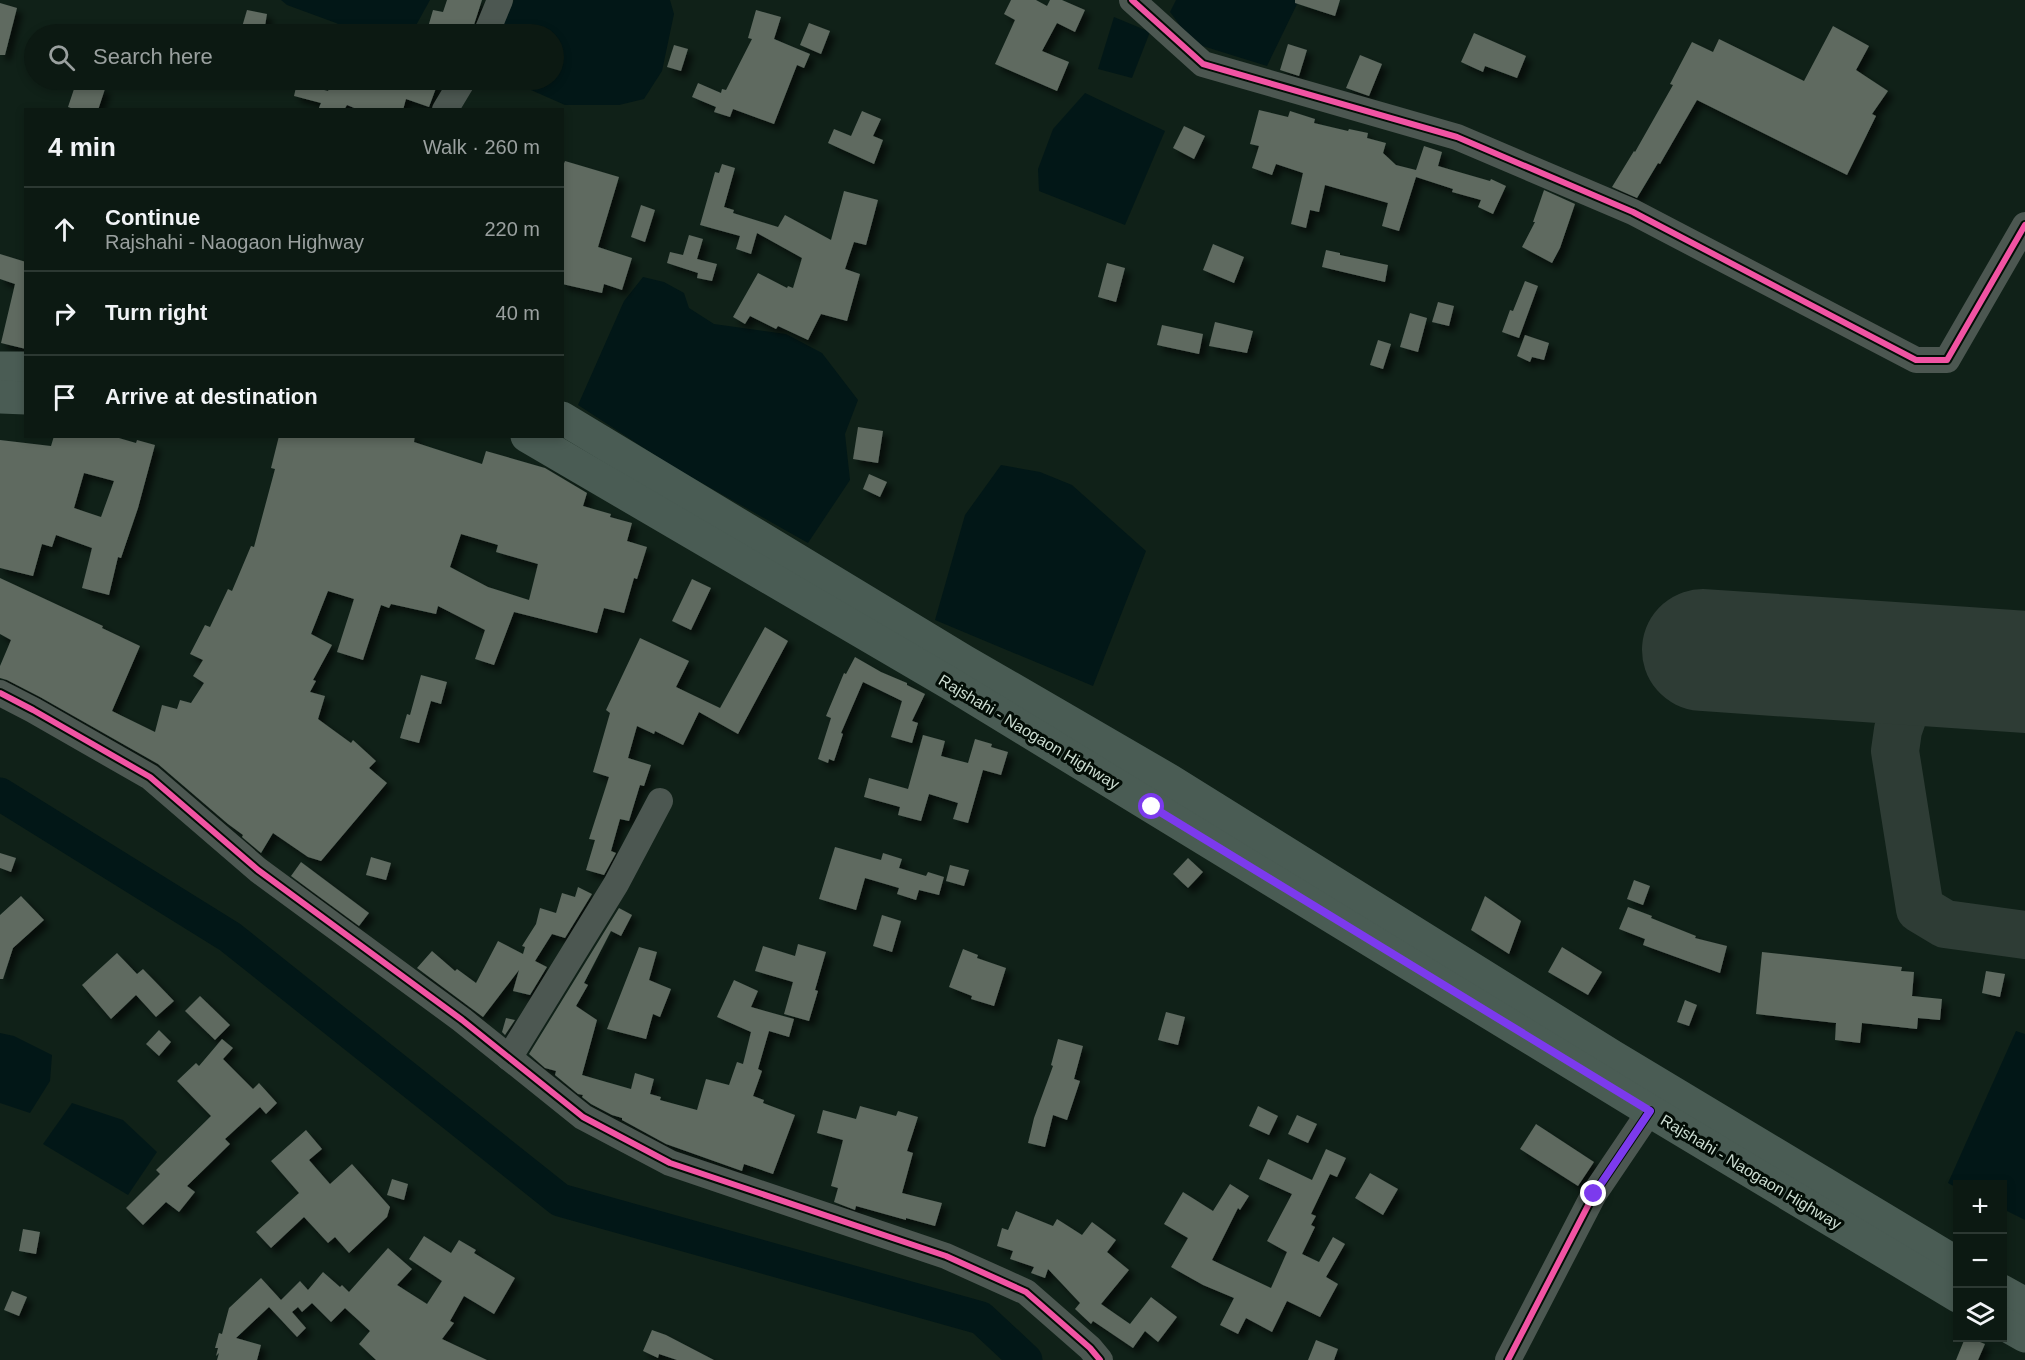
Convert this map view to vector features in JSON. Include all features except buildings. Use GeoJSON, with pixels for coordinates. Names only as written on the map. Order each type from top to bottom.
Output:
{"type":"FeatureCollection","features":[{"type":"Feature","properties":{"kind":"main road"},"geometry":{"type":"LineString","coordinates":[[0,368],[24,368]]}},
{"type":"Feature","properties":{"kind":"main road"},"geometry":{"type":"LineString","coordinates":[[0,397],[24,398]]}},
{"type":"Feature","properties":{"kind":"main road","name":"Rajshahi - Naogaon Highway"},"geometry":{"type":"LineString","coordinates":[[564,419],[964,661],[1169,780],[1605,1067],[1650,1111],[1953,1293]]}},
{"type":"Feature","properties":{"kind":"main road","name":"Rajshahi - Naogaon Highway"},"geometry":{"type":"LineString","coordinates":[[530,438],[1605,1067],[1953,1261]]}},
{"type":"Feature","properties":{"kind":"main road"},"geometry":{"type":"LineString","coordinates":[[2007,1294],[2025,1304]]}},
{"type":"Feature","properties":{"kind":"main road"},"geometry":{"type":"LineString","coordinates":[[2007,1326],[2025,1336]]}},
{"type":"Feature","properties":{"kind":"street"},"geometry":{"type":"LineString","coordinates":[[490,24],[500,0]]}},
{"type":"Feature","properties":{"kind":"street"},"geometry":{"type":"LineString","coordinates":[[1132,0],[1203,64],[1457,137],[1633,212],[1916,360],[1947,360],[2025,225]]}},
{"type":"Feature","properties":{"kind":"street"},"geometry":{"type":"LineString","coordinates":[[446,108],[457,90]]}},
{"type":"Feature","properties":{"kind":"street"},"geometry":{"type":"LineString","coordinates":[[0,693],[150,777],[258,870],[453,1014],[583,1117],[670,1163],[946,1256],[1026,1292],[1090,1348],[1100,1360]]}},
{"type":"Feature","properties":{"kind":"street"},"geometry":{"type":"LineString","coordinates":[[509,1058],[616,884],[660,801]]}},
{"type":"Feature","properties":{"kind":"street"},"geometry":{"type":"LineString","coordinates":[[1509,1360],[1594,1194],[1650,1111]]}},
{"type":"Feature","properties":{"kind":"shaded area"},"geometry":{"type":"Polygon","coordinates":[[[281,0],[430,0],[417,24],[338,24],[287,5],[281,0]]]}},
{"type":"Feature","properties":{"kind":"shaded area"},"geometry":{"type":"Polygon","coordinates":[[[514,0],[670,0],[674,14],[662,71],[644,99],[619,105],[565,105],[531,90],[564,90],[564,24],[504,24],[514,0]]]}},
{"type":"Feature","properties":{"kind":"shaded area"},"geometry":{"type":"Polygon","coordinates":[[[1176,0],[1299,0],[1267,66],[1193,43],[1170,12],[1176,0]]]}},
{"type":"Feature","properties":{"kind":"shaded area"},"geometry":{"type":"Polygon","coordinates":[[[1114,17],[1150,32],[1132,78],[1098,69],[1114,17]]]}},
{"type":"Feature","properties":{"kind":"shaded area"},"geometry":{"type":"Polygon","coordinates":[[[1085,93],[1165,131],[1125,225],[1039,191],[1038,169],[1053,129],[1085,93]]]}},
{"type":"Feature","properties":{"kind":"shaded area"},"geometry":{"type":"Polygon","coordinates":[[[643,277],[664,282],[684,293],[689,308],[714,324],[786,334],[822,353],[858,400],[845,434],[850,480],[808,543],[670,465],[578,405],[624,301],[643,277]]]}},
{"type":"Feature","properties":{"kind":"shaded area"},"geometry":{"type":"Polygon","coordinates":[[[1001,465],[1040,472],[1072,485],[1146,551],[1093,686],[935,620],[965,515],[1001,465]]]}},
{"type":"Feature","properties":{"kind":"shaded area"},"geometry":{"type":"Polygon","coordinates":[[[2016,1031],[2025,1034],[2025,1220],[2007,1211],[2007,1180],[1953,1180],[1953,1186],[1948,1183],[2016,1031]]]}},
{"type":"Feature","properties":{"kind":"shaded area"},"geometry":{"type":"Polygon","coordinates":[[[0,1033],[14,1036],[52,1055],[50,1081],[30,1113],[0,1103],[0,1033]]]}},
{"type":"Feature","properties":{"kind":"shaded area"},"geometry":{"type":"Polygon","coordinates":[[[72,1103],[123,1120],[157,1152],[128,1195],[43,1144],[72,1103]]]}},
{"type":"Feature","properties":{"kind":"waterway"},"geometry":{"type":"LineString","coordinates":[[0,794],[230,937],[560,1200],[981,1318],[1026,1360]]}},
{"type":"Feature","properties":{"kind":"taxiway"},"geometry":{"type":"LineString","coordinates":[[1936,665],[1911,693],[1898,730],[1895,751],[1920,909],[1945,924],[2025,935]]}},
{"type":"Feature","properties":{"kind":"runway"},"geometry":{"type":"LineString","coordinates":[[1703,650],[2025,672]]}},
{"type":"Feature","properties":{"kind":"cycle path"},"geometry":{"type":"LineString","coordinates":[[1132,0],[1203,64],[1457,137],[1633,212],[1916,360],[1947,360],[2025,225]]}},
{"type":"Feature","properties":{"kind":"cycle path"},"geometry":{"type":"LineString","coordinates":[[0,693],[150,777],[258,870],[462,1020],[583,1117],[670,1163],[946,1256],[1026,1292],[1090,1348],[1100,1360]]}},
{"type":"Feature","properties":{"kind":"cycle path"},"geometry":{"type":"LineString","coordinates":[[1508,1360],[1594,1194],[1650,1111]]}},
{"type":"Feature","properties":{"kind":"route"},"geometry":{"type":"LineString","coordinates":[[1152,807],[1650,1111],[1594,1194]]}}]}
